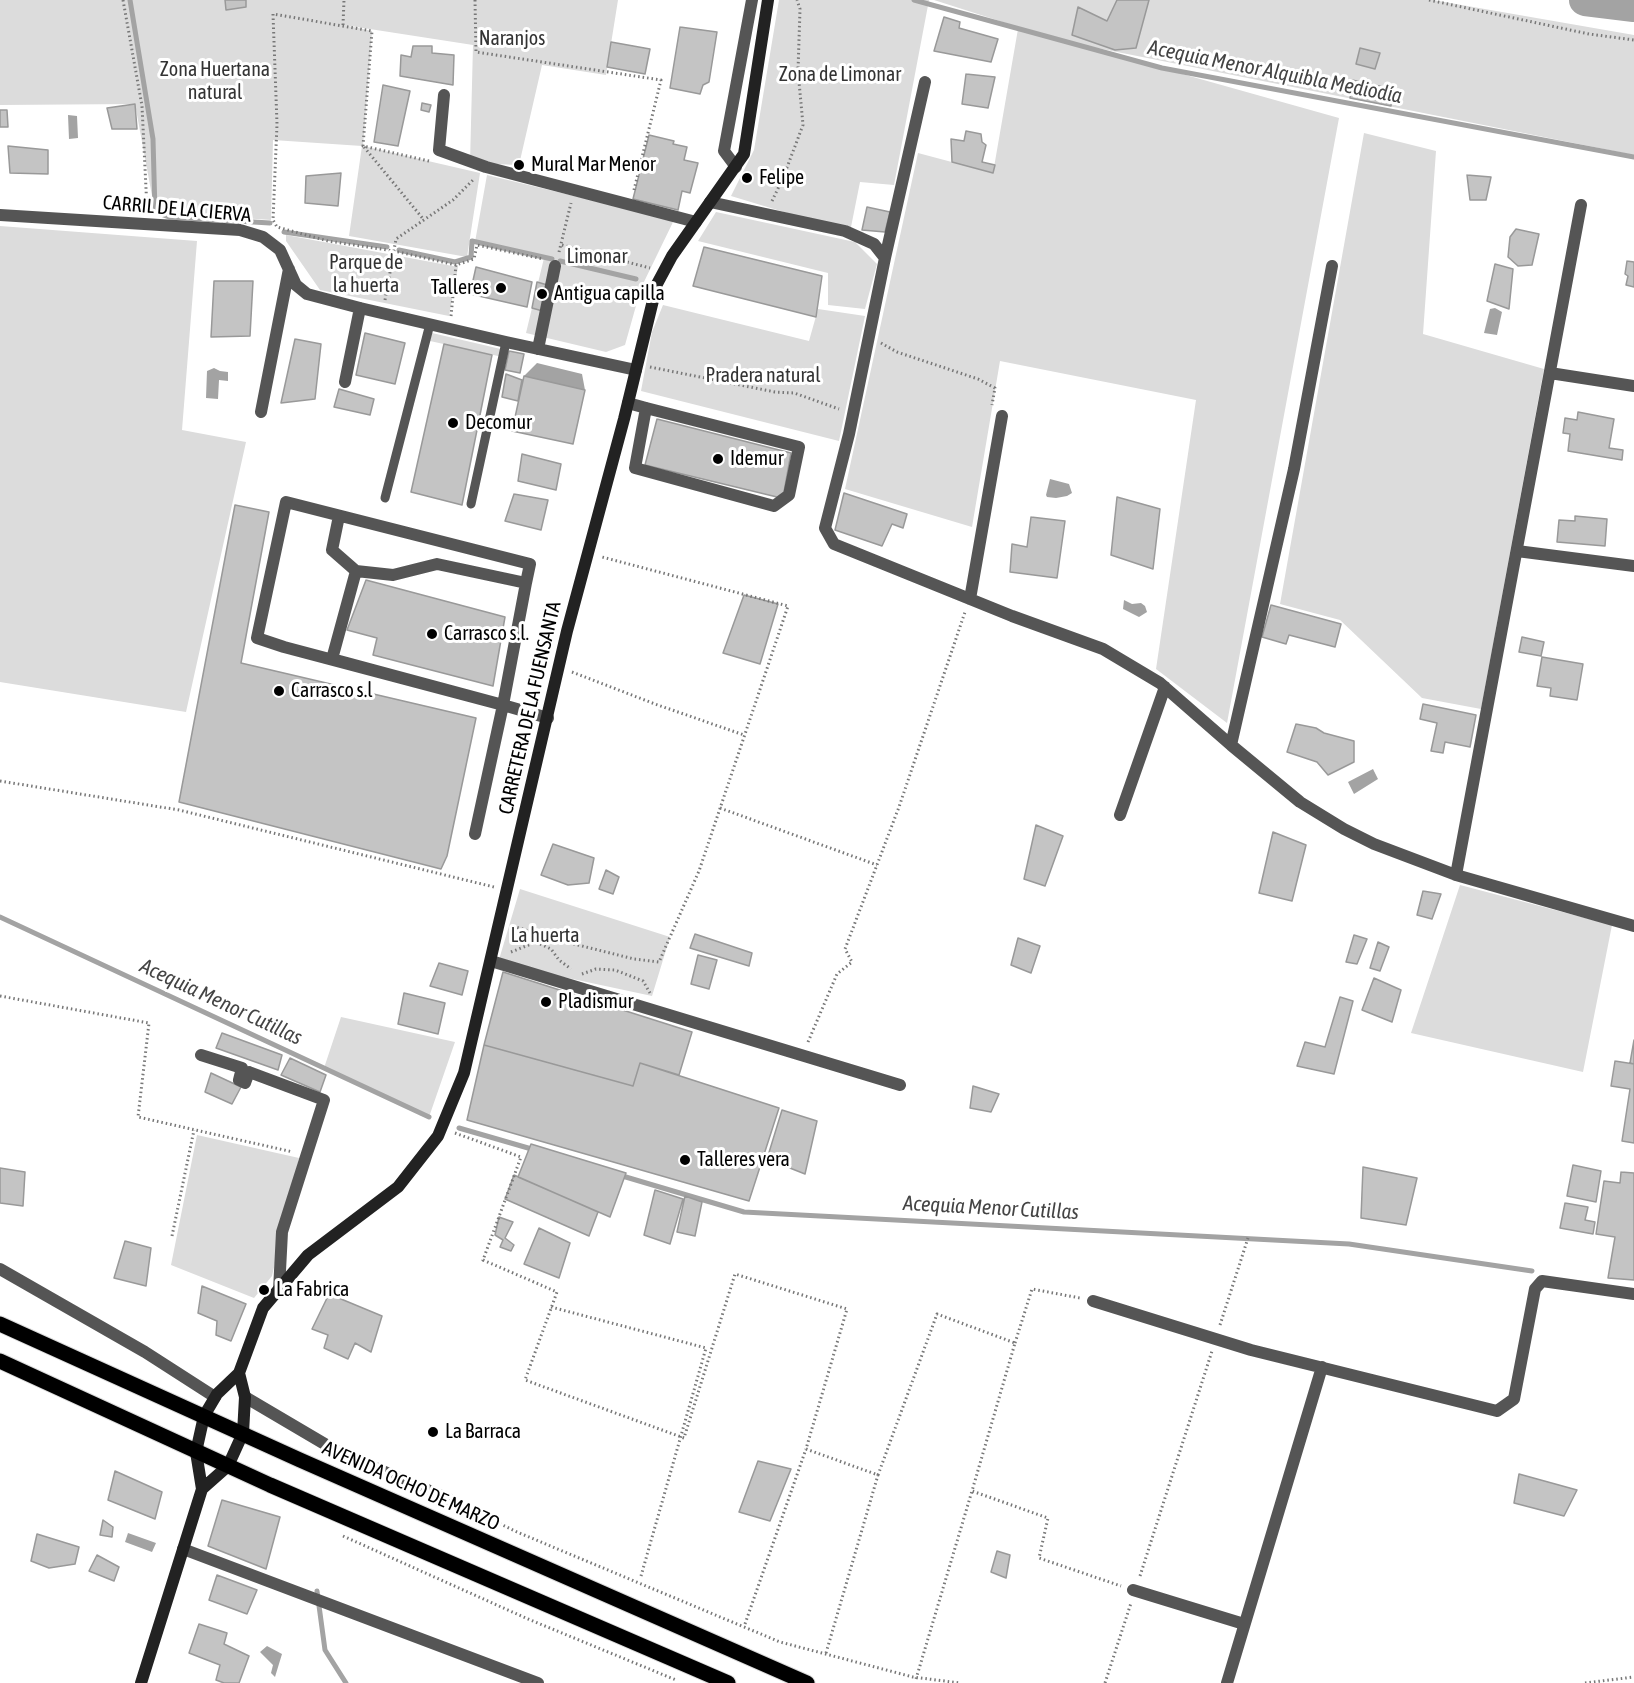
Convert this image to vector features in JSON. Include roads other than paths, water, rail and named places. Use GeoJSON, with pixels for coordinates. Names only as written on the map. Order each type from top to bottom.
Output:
{"type":"FeatureCollection","features":[{"type":"Feature","properties":{"kind":"main road","name":"CARRETERA DE LA FUENSANTA"},"geometry":{"type":"LineString","coordinates":[[239,1372],[264,1308],[308,1255],[398,1187],[438,1136],[464,1073],[559,667],[657,284],[672,256],[744,154],[768,0]]}},
{"type":"Feature","properties":{"kind":"main road","name":"AVENIDA OCHO DE MARZO"},"geometry":{"type":"LineString","coordinates":[[0,1324],[807,1683]]}},
{"type":"Feature","properties":{"kind":"main road"},"geometry":{"type":"LineString","coordinates":[[0,1361],[196,1452],[728,1683]]}},
{"type":"Feature","properties":{"kind":"main road"},"geometry":{"type":"LineString","coordinates":[[141,1683],[202,1489],[196,1452],[204,1416],[215,1397],[239,1372]]}},
{"type":"Feature","properties":{"kind":"main road"},"geometry":{"type":"LineString","coordinates":[[202,1489],[228,1466],[243,1433],[245,1397],[239,1372]]}},
{"type":"Feature","properties":{"kind":"street"},"geometry":{"type":"LineString","coordinates":[[736,167],[724,151],[752,0]]}},
{"type":"Feature","properties":{"kind":"street"},"geometry":{"type":"LineString","coordinates":[[925,82],[885,258],[853,418],[825,528],[834,544],[1103,649],[1165,687],[1300,802],[1374,844],[1456,875],[1634,926]]}},
{"type":"Feature","properties":{"kind":"street"},"geometry":{"type":"LineString","coordinates":[[444,95],[439,150],[486,167],[696,222]]}},
{"type":"Feature","properties":{"kind":"street"},"geometry":{"type":"LineString","coordinates":[[710,202],[845,231],[874,244],[885,258]]}},
{"type":"Feature","properties":{"kind":"street"},"geometry":{"type":"LineString","coordinates":[[1456,875],[1581,205]]}},
{"type":"Feature","properties":{"kind":"street","name":"CARRIL DE LA CIERVA"},"geometry":{"type":"LineString","coordinates":[[0,216],[240,230],[263,237],[280,250],[296,285],[308,294],[506,342],[636,367]]}},
{"type":"Feature","properties":{"kind":"street"},"geometry":{"type":"LineString","coordinates":[[538,349],[556,264]]}},
{"type":"Feature","properties":{"kind":"street"},"geometry":{"type":"LineString","coordinates":[[1231,745],[1294,469],[1332,266]]}},
{"type":"Feature","properties":{"kind":"street"},"geometry":{"type":"LineString","coordinates":[[261,412],[289,269]]}},
{"type":"Feature","properties":{"kind":"street"},"geometry":{"type":"LineString","coordinates":[[345,382],[360,308]]}},
{"type":"Feature","properties":{"kind":"street"},"geometry":{"type":"LineString","coordinates":[[1550,373],[1634,386]]}},
{"type":"Feature","properties":{"kind":"street"},"geometry":{"type":"LineString","coordinates":[[628,403],[799,447],[789,495],[774,506],[635,468],[646,408]]}},
{"type":"Feature","properties":{"kind":"street"},"geometry":{"type":"LineString","coordinates":[[970,599],[1002,416]]}},
{"type":"Feature","properties":{"kind":"street"},"geometry":{"type":"LineString","coordinates":[[475,834],[503,705],[530,564],[286,502],[257,638],[503,705],[548,718]]}},
{"type":"Feature","properties":{"kind":"street"},"geometry":{"type":"LineString","coordinates":[[339,516],[332,550],[356,571],[393,575],[437,564],[526,583]]}},
{"type":"Feature","properties":{"kind":"street"},"geometry":{"type":"LineString","coordinates":[[1517,551],[1634,566]]}},
{"type":"Feature","properties":{"kind":"street"},"geometry":{"type":"LineString","coordinates":[[356,571],[332,660],[503,705]]}},
{"type":"Feature","properties":{"kind":"street"},"geometry":{"type":"LineString","coordinates":[[1120,815],[1165,687]]}},
{"type":"Feature","properties":{"kind":"street"},"geometry":{"type":"LineString","coordinates":[[491,961],[900,1085]]}},
{"type":"Feature","properties":{"kind":"street"},"geometry":{"type":"LineString","coordinates":[[201,1054],[242,1068],[238,1080],[245,1083],[249,1072],[324,1100],[282,1232],[279,1290]]}},
{"type":"Feature","properties":{"kind":"street"},"geometry":{"type":"LineString","coordinates":[[0,1269],[145,1352],[215,1397]]}},
{"type":"Feature","properties":{"kind":"street"},"geometry":{"type":"LineString","coordinates":[[1093,1301],[1251,1350],[1497,1411],[1514,1400],[1535,1289],[1542,1281],[1634,1294]]}},
{"type":"Feature","properties":{"kind":"street"},"geometry":{"type":"LineString","coordinates":[[1227,1683],[1322,1367]]}},
{"type":"Feature","properties":{"kind":"street"},"geometry":{"type":"LineString","coordinates":[[245,1397],[340,1452],[451,1500]]}},
{"type":"Feature","properties":{"kind":"street"},"geometry":{"type":"LineString","coordinates":[[183,1549],[538,1683]]}},
{"type":"Feature","properties":{"kind":"street"},"geometry":{"type":"LineString","coordinates":[[1136,1585],[1244,1624]]}},
{"type":"Feature","properties":{"kind":"lane"},"geometry":{"type":"LineString","coordinates":[[385,498],[430,324]]}},
{"type":"Feature","properties":{"kind":"lane"},"geometry":{"type":"LineString","coordinates":[[471,504],[506,342]]}},
{"type":"Feature","properties":{"kind":"waterway"},"geometry":{"type":"LineString","coordinates":[[130,0],[153,139],[155,212],[169,217],[270,223]]}},
{"type":"Feature","properties":{"kind":"waterway","name":"Acequia Menor Alquibla Mediodía"},"geometry":{"type":"LineString","coordinates":[[914,0],[1162,68],[1634,157]]}},
{"type":"Feature","properties":{"kind":"waterway"},"geometry":{"type":"LineString","coordinates":[[1585,0],[1634,6]]}},
{"type":"Feature","properties":{"kind":"waterway"},"geometry":{"type":"LineString","coordinates":[[284,232],[387,247]]}},
{"type":"Feature","properties":{"kind":"waterway"},"geometry":{"type":"LineString","coordinates":[[399,250],[455,262],[471,257],[472,241],[552,259]]}},
{"type":"Feature","properties":{"kind":"waterway"},"geometry":{"type":"LineString","coordinates":[[560,261],[636,279]]}},
{"type":"Feature","properties":{"kind":"waterway","name":"Acequia Menor Cutillas"},"geometry":{"type":"LineString","coordinates":[[0,917],[429,1117]]}},
{"type":"Feature","properties":{"kind":"waterway","name":"Acequia Menor Cutillas"},"geometry":{"type":"LineString","coordinates":[[459,1128],[535,1150]]}},
{"type":"Feature","properties":{"kind":"waterway","name":"Acequia Menor Cutillas"},"geometry":{"type":"LineString","coordinates":[[619,1175],[744,1212],[1349,1244],[1532,1271]]}},
{"type":"Feature","properties":{"kind":"waterway"},"geometry":{"type":"LineString","coordinates":[[317,1591],[325,1650],[346,1683]]}},
{"type":"Feature","properties":{"kind":"place","name":"Mural Mar Menor"},"geometry":{"type":"Point","coordinates":[519,165]}},
{"type":"Feature","properties":{"kind":"place","name":"Felipe"},"geometry":{"type":"Point","coordinates":[747,178]}},
{"type":"Feature","properties":{"kind":"place","name":"Talleres"},"geometry":{"type":"Point","coordinates":[501,288]}},
{"type":"Feature","properties":{"kind":"place","name":"Antigua capilla"},"geometry":{"type":"Point","coordinates":[542,294]}},
{"type":"Feature","properties":{"kind":"place","name":"Decomur"},"geometry":{"type":"Point","coordinates":[453,423]}},
{"type":"Feature","properties":{"kind":"place","name":"Idemur"},"geometry":{"type":"Point","coordinates":[718,459]}},
{"type":"Feature","properties":{"kind":"place","name":"Carrasco s.l."},"geometry":{"type":"Point","coordinates":[432,634]}},
{"type":"Feature","properties":{"kind":"place","name":"Carrasco s.l"},"geometry":{"type":"Point","coordinates":[279,691]}},
{"type":"Feature","properties":{"kind":"place","name":"Pladismur"},"geometry":{"type":"Point","coordinates":[546,1002]}},
{"type":"Feature","properties":{"kind":"place","name":"Talleres vera"},"geometry":{"type":"Point","coordinates":[685,1160]}},
{"type":"Feature","properties":{"kind":"place","name":"La Fabrica"},"geometry":{"type":"Point","coordinates":[264,1290]}},
{"type":"Feature","properties":{"kind":"place","name":"La Barraca"},"geometry":{"type":"Point","coordinates":[433,1432]}},
{"type":"Feature","properties":{"kind":"park label","name":"Naranjos"},"geometry":{"type":"Point","coordinates":[512,39]}},
{"type":"Feature","properties":{"kind":"park label","name":"Zona de Limonar"},"geometry":{"type":"Point","coordinates":[840,75]}},
{"type":"Feature","properties":{"kind":"park label","name":"Zona Huertana natural"},"geometry":{"type":"Point","coordinates":[215,82]}},
{"type":"Feature","properties":{"kind":"park label","name":"Limonar"},"geometry":{"type":"Point","coordinates":[597,257]}},
{"type":"Feature","properties":{"kind":"park label","name":"Parque de la huerta"},"geometry":{"type":"Point","coordinates":[366,274]}},
{"type":"Feature","properties":{"kind":"park label","name":"Pradera natural"},"geometry":{"type":"Point","coordinates":[763,376]}},
{"type":"Feature","properties":{"kind":"park label","name":"La huerta"},"geometry":{"type":"Point","coordinates":[545,936]}}]}
